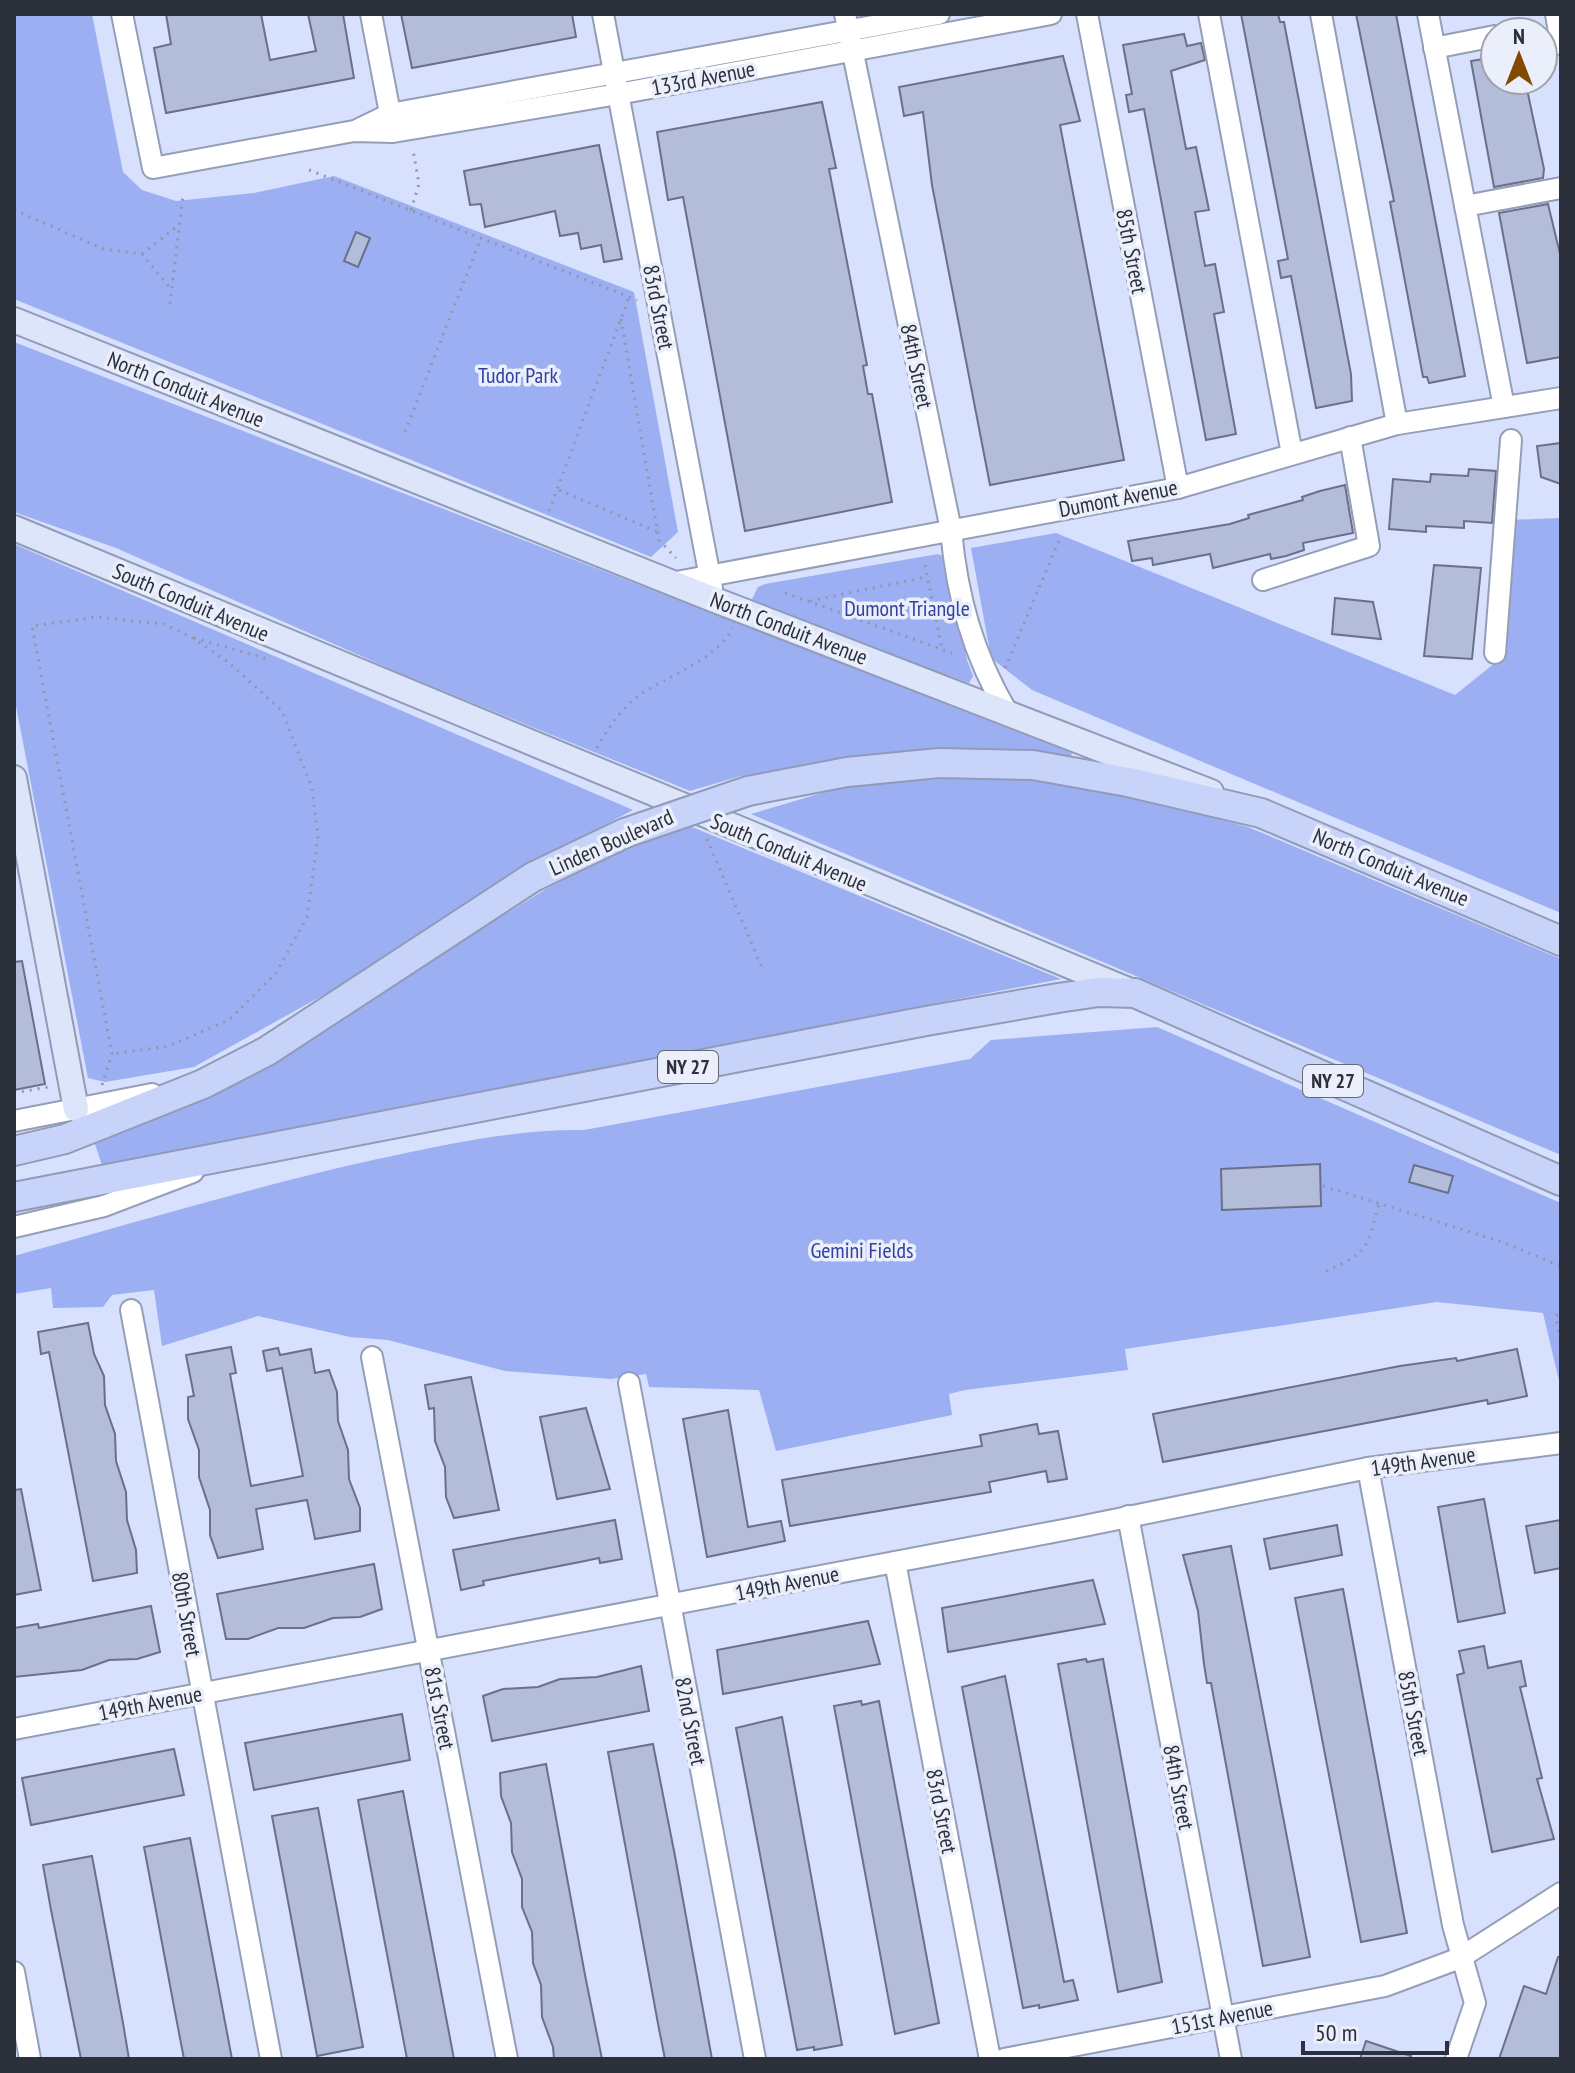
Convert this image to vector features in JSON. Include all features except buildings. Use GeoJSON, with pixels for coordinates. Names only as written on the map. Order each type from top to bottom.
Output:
{"type":"FeatureCollection","features":[{"type":"Feature","properties":{"kind":"highway","name":"Linden Boulevard"},"geometry":{"type":"LineString","coordinates":[[14,1151],[78,1121],[203,1084],[267,1051],[533,877],[625,833],[748,791],[847,772],[923,765],[1033,765],[1128,782],[1261,813]]}},
{"type":"Feature","properties":{"kind":"highway","name":"North Conduit Avenue"},"geometry":{"type":"LineString","coordinates":[[1261,813],[1561,941]]}},
{"type":"Feature","properties":{"kind":"highway","name":"NY 27"},"geometry":{"type":"LineString","coordinates":[[14,1197],[926,1021],[1085,994],[1135,993]]}},
{"type":"Feature","properties":{"kind":"highway","name":"South Conduit Avenue"},"geometry":{"type":"LineString","coordinates":[[1135,993],[1561,1181]]}},
{"type":"Feature","properties":{"kind":"main road","name":"North Conduit Avenue"},"geometry":{"type":"LineString","coordinates":[[14,320],[671,583],[1261,813]]}},
{"type":"Feature","properties":{"kind":"main road","name":"South Conduit Avenue"},"geometry":{"type":"LineString","coordinates":[[14,528],[1135,993]]}},
{"type":"Feature","properties":{"kind":"main road"},"geometry":{"type":"LineString","coordinates":[[14,778],[78,1121]]}},
{"type":"Feature","properties":{"kind":"street","name":"133rd Avenue"},"geometry":{"type":"LineString","coordinates":[[122,14],[153,168],[354,131],[614,74],[939,14]]}},
{"type":"Feature","properties":{"kind":"street"},"geometry":{"type":"LineString","coordinates":[[371,14],[392,123]]}},
{"type":"Feature","properties":{"kind":"street","name":"83rd Street"},"geometry":{"type":"LineString","coordinates":[[603,14],[715,600]]}},
{"type":"Feature","properties":{"kind":"street","name":"133rd Avenue"},"geometry":{"type":"LineString","coordinates":[[392,123],[618,94],[848,32],[1051,14]]}},
{"type":"Feature","properties":{"kind":"street","name":"85th Street"},"geometry":{"type":"LineString","coordinates":[[1087,14],[1178,488]]}},
{"type":"Feature","properties":{"kind":"street"},"geometry":{"type":"LineString","coordinates":[[1209,14],[1292,454]]}},
{"type":"Feature","properties":{"kind":"street"},"geometry":{"type":"LineString","coordinates":[[1321,14],[1397,424]]}},
{"type":"Feature","properties":{"kind":"street"},"geometry":{"type":"LineString","coordinates":[[1428,14],[1504,407]]}},
{"type":"Feature","properties":{"kind":"street"},"geometry":{"type":"LineString","coordinates":[[1556,14],[1561,44]]}},
{"type":"Feature","properties":{"kind":"street","name":"84th Street"},"geometry":{"type":"LineString","coordinates":[[848,32],[951,530],[956,578],[971,643],[1007,712]]}},
{"type":"Feature","properties":{"kind":"street"},"geometry":{"type":"LineString","coordinates":[[1434,48],[1479,39]]}},
{"type":"Feature","properties":{"kind":"street"},"geometry":{"type":"LineString","coordinates":[[1465,206],[1561,188]]}},
{"type":"Feature","properties":{"kind":"street","name":"Dumont Avenue"},"geometry":{"type":"LineString","coordinates":[[671,583],[1178,488],[1397,424],[1561,398]]}},
{"type":"Feature","properties":{"kind":"street"},"geometry":{"type":"LineString","coordinates":[[1263,580],[1369,546],[1350,437]]}},
{"type":"Feature","properties":{"kind":"street"},"geometry":{"type":"LineString","coordinates":[[1495,653],[1511,440]]}},
{"type":"Feature","properties":{"kind":"street","name":"Linden Boulevard"},"geometry":{"type":"LineString","coordinates":[[14,1121],[78,1121]]}},
{"type":"Feature","properties":{"kind":"street"},"geometry":{"type":"LineString","coordinates":[[14,1227],[104,1206],[242,1154]]}},
{"type":"Feature","properties":{"kind":"street","name":"80th Street"},"geometry":{"type":"LineString","coordinates":[[131,1310],[271,2059]]}},
{"type":"Feature","properties":{"kind":"street","name":"81st Street"},"geometry":{"type":"LineString","coordinates":[[372,1357],[507,2059]]}},
{"type":"Feature","properties":{"kind":"street","name":"82nd Street"},"geometry":{"type":"LineString","coordinates":[[629,1383],[755,2059]]}},
{"type":"Feature","properties":{"kind":"street","name":"149th Avenue"},"geometry":{"type":"LineString","coordinates":[[14,1729],[895,1562],[1368,1468],[1561,1443]]}},
{"type":"Feature","properties":{"kind":"street","name":"85th Street"},"geometry":{"type":"LineString","coordinates":[[1368,1468],[1460,1958],[1475,2003],[1456,2059]]}},
{"type":"Feature","properties":{"kind":"street","name":"84th Street"},"geometry":{"type":"LineString","coordinates":[[1128,1516],[1231,2059]]}},
{"type":"Feature","properties":{"kind":"street","name":"83rd Street"},"geometry":{"type":"LineString","coordinates":[[895,1562],[990,2059]]}},
{"type":"Feature","properties":{"kind":"street","name":"151st Avenue"},"geometry":{"type":"LineString","coordinates":[[1004,2059],[1385,1986],[1460,1958],[1561,1893]]}},
{"type":"Feature","properties":{"kind":"street"},"geometry":{"type":"LineString","coordinates":[[14,1972],[30,2059]]}},
{"type":"Feature","properties":{"kind":"path"},"geometry":{"type":"LineString","coordinates":[[411,210],[419,184],[412,142]]}},
{"type":"Feature","properties":{"kind":"path"},"geometry":{"type":"LineString","coordinates":[[309,170],[639,301]]}},
{"type":"Feature","properties":{"kind":"path"},"geometry":{"type":"LineString","coordinates":[[170,304],[183,196]]}},
{"type":"Feature","properties":{"kind":"path"},"geometry":{"type":"LineString","coordinates":[[14,210],[104,249],[142,254],[171,289]]}},
{"type":"Feature","properties":{"kind":"path"},"geometry":{"type":"LineString","coordinates":[[142,254],[180,223]]}},
{"type":"Feature","properties":{"kind":"path"},"geometry":{"type":"LineString","coordinates":[[405,432],[481,238]]}},
{"type":"Feature","properties":{"kind":"path"},"geometry":{"type":"LineString","coordinates":[[547,517],[629,297]]}},
{"type":"Feature","properties":{"kind":"path"},"geometry":{"type":"LineString","coordinates":[[621,319],[659,540],[676,558]]}},
{"type":"Feature","properties":{"kind":"path"},"geometry":{"type":"LineString","coordinates":[[557,489],[658,532]]}},
{"type":"Feature","properties":{"kind":"path"},"geometry":{"type":"LineString","coordinates":[[999,673],[1008,667],[1061,536]]}},
{"type":"Feature","properties":{"kind":"path"},"geometry":{"type":"LineString","coordinates":[[925,565],[942,649]]}},
{"type":"Feature","properties":{"kind":"path"},"geometry":{"type":"LineString","coordinates":[[809,601],[927,577]]}},
{"type":"Feature","properties":{"kind":"path"},"geometry":{"type":"LineString","coordinates":[[785,593],[952,653]]}},
{"type":"Feature","properties":{"kind":"path"},"geometry":{"type":"LineString","coordinates":[[588,768],[620,714],[639,696],[709,655],[726,640],[741,610]]}},
{"type":"Feature","properties":{"kind":"path"},"geometry":{"type":"LineString","coordinates":[[101,1088],[112,1054],[32,626],[96,617],[164,624],[193,638],[228,662],[282,711],[312,788],[318,836],[307,917],[276,973],[229,1020],[169,1046],[112,1054]]}},
{"type":"Feature","properties":{"kind":"path"},"geometry":{"type":"LineString","coordinates":[[705,834],[762,968]]}},
{"type":"Feature","properties":{"kind":"path"},"geometry":{"type":"LineString","coordinates":[[14,1093],[52,1086]]}},
{"type":"Feature","properties":{"kind":"path"},"geometry":{"type":"LineString","coordinates":[[1323,1186],[1499,1241],[1561,1266]]}},
{"type":"Feature","properties":{"kind":"path"},"geometry":{"type":"LineString","coordinates":[[1326,1271],[1359,1257],[1366,1246],[1379,1204]]}},
{"type":"Feature","properties":{"kind":"path"},"geometry":{"type":"LineString","coordinates":[[1561,1307],[1556,1316],[1561,1344]]}},
{"type":"Feature","properties":{"kind":"green space","name":"Tudor Park"},"geometry":{"type":"Polygon","coordinates":[[[14,14],[92,14],[123,172],[142,190],[176,201],[254,193],[334,176],[634,292],[678,532],[651,557],[14,299],[14,14]]]}},
{"type":"Feature","properties":{"kind":"green space"},"geometry":{"type":"Polygon","coordinates":[[[14,342],[1072,753],[1068,762],[845,762],[741,776],[690,791],[404,675],[116,548],[14,512],[14,342]]]}},
{"type":"Feature","properties":{"kind":"green space"},"geometry":{"type":"Polygon","coordinates":[[[1561,518],[1561,913],[1032,690],[991,658],[971,548],[1056,533],[1455,695],[1500,659],[1510,520],[1561,518]]]}},
{"type":"Feature","properties":{"kind":"green space"},"geometry":{"type":"Polygon","coordinates":[[[14,544],[633,810],[533,863],[365,972],[194,1067],[105,1082],[88,1078],[14,696],[14,544]]]}},
{"type":"Feature","properties":{"kind":"green space","name":"Dumont Triangle"},"geometry":{"type":"Polygon","coordinates":[[[938,554],[945,557],[950,569],[967,660],[973,676],[969,683],[756,605],[752,599],[758,587],[765,584],[938,554]]]}},
{"type":"Feature","properties":{"kind":"green space"},"geometry":{"type":"Polygon","coordinates":[[[941,779],[1033,779],[1119,792],[1248,827],[1561,959],[1561,1155],[751,814],[852,784],[941,779]]]}},
{"type":"Feature","properties":{"kind":"green space"},"geometry":{"type":"Polygon","coordinates":[[[692,827],[1061,979],[102,1165],[95,1144],[210,1096],[546,889],[621,849],[692,827]]]}},
{"type":"Feature","properties":{"kind":"green space","name":"Gemini Fields"},"geometry":{"type":"Polygon","coordinates":[[[1157,1027],[1561,1203],[1561,1389],[1543,1313],[1437,1302],[1125,1349],[1128,1370],[965,1390],[949,1394],[952,1415],[776,1451],[759,1390],[649,1387],[646,1374],[611,1379],[505,1371],[388,1340],[350,1337],[258,1316],[162,1346],[154,1290],[112,1295],[103,1307],[53,1308],[51,1288],[14,1294],[14,1256],[328,1171],[478,1139],[531,1132],[584,1130],[970,1059],[991,1040],[1157,1027]]]}}]}
